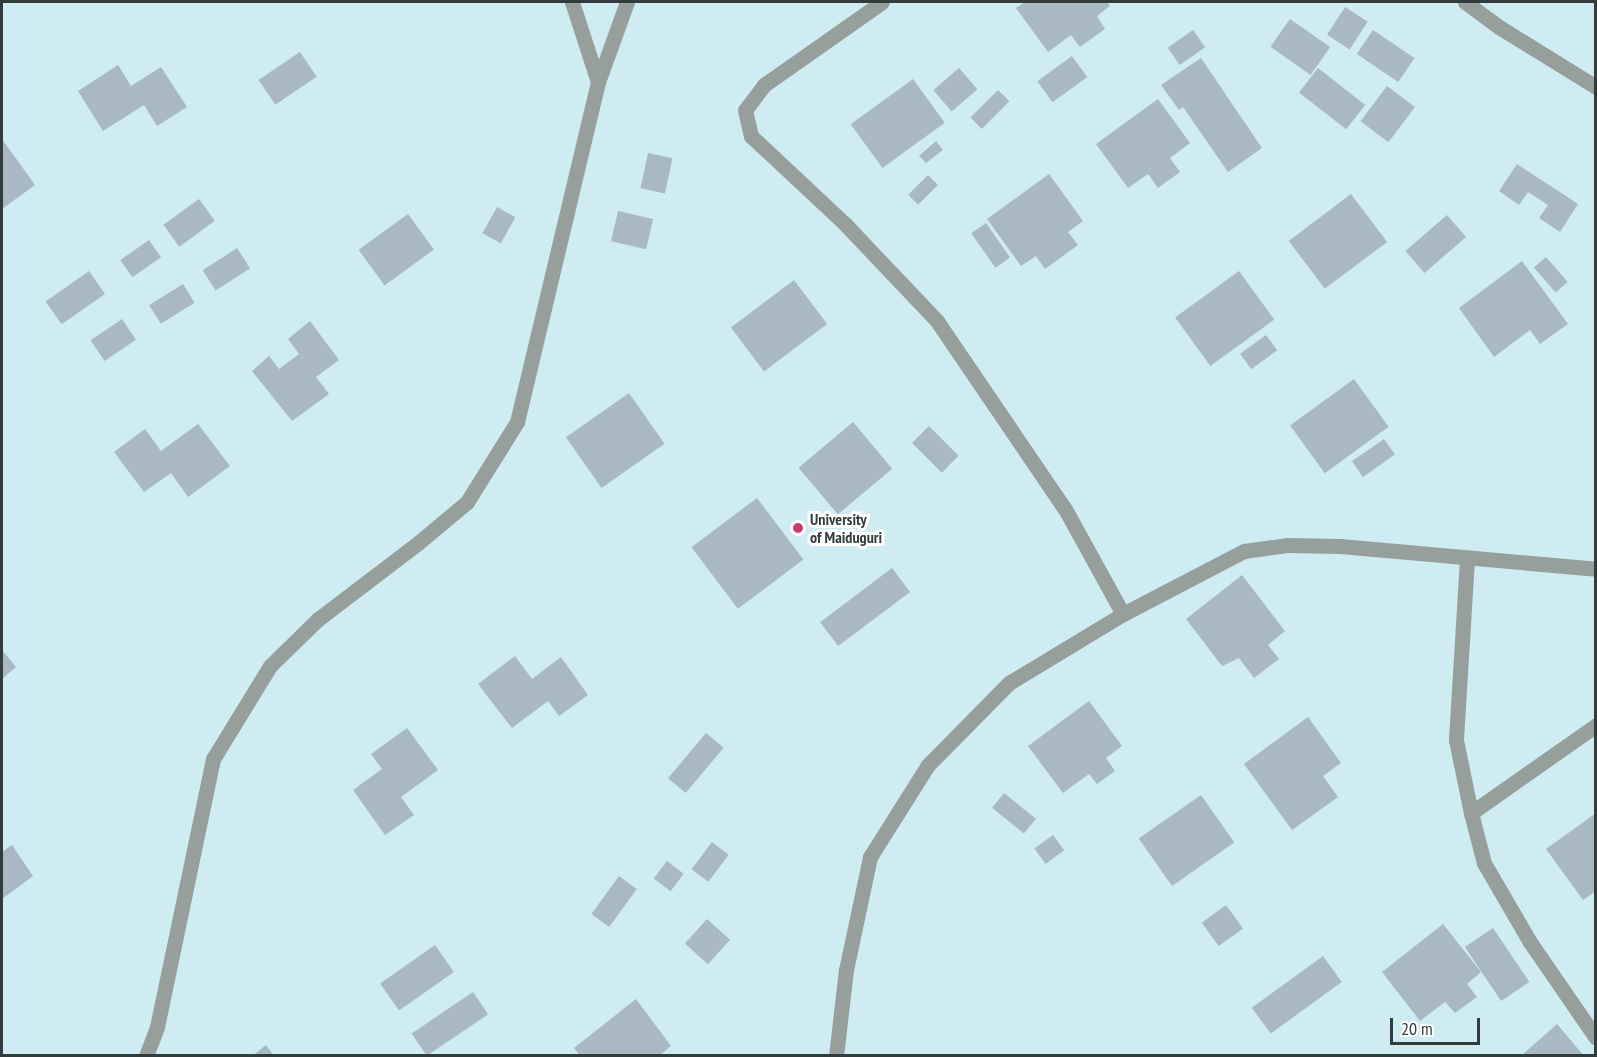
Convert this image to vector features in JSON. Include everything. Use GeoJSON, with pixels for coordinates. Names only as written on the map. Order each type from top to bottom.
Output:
{"type":"FeatureCollection","features":[{"type":"Feature","properties":{"kind":"street"},"geometry":{"type":"LineString","coordinates":[[572,2],[598,82]]}},
{"type":"Feature","properties":{"kind":"street"},"geometry":{"type":"LineString","coordinates":[[146,1056],[157,1027],[213,759],[270,666],[317,620],[418,543],[467,502],[517,422],[598,82],[627,2]]}},
{"type":"Feature","properties":{"kind":"street"},"geometry":{"type":"LineString","coordinates":[[882,2],[764,85],[745,110],[751,136],[845,224],[937,321],[1065,508],[1123,614]]}},
{"type":"Feature","properties":{"kind":"street"},"geometry":{"type":"LineString","coordinates":[[1466,2],[1499,27],[1596,87]]}},
{"type":"Feature","properties":{"kind":"street"},"geometry":{"type":"LineString","coordinates":[[836,1056],[846,970],[870,857],[927,765],[1009,683],[1123,614],[1244,550],[1287,545],[1340,546],[1596,569]]}},
{"type":"Feature","properties":{"kind":"street"},"geometry":{"type":"LineString","coordinates":[[1467,559],[1456,740],[1484,863],[1530,942],[1596,1038]]}},
{"type":"Feature","properties":{"kind":"street"},"geometry":{"type":"LineString","coordinates":[[1471,813],[1596,725]]}},
{"type":"Feature","properties":{"kind":"shaded area","name":"University of Maiduguri"},"geometry":{"type":"Polygon","coordinates":[[[2,2],[1595,2],[1595,1055],[2,1055],[2,2]]]}},
{"type":"Feature","properties":{"kind":"building"},"geometry":{"type":"Polygon","coordinates":[[[1025,2],[1107,2],[1110,6],[1097,16],[1105,29],[1080,47],[1071,35],[1048,52],[1016,8],[1025,2]]]}},
{"type":"Feature","properties":{"kind":"building"},"geometry":{"type":"Polygon","coordinates":[[[1345,7],[1368,22],[1350,49],[1327,35],[1345,7]]]}},
{"type":"Feature","properties":{"kind":"building"},"geometry":{"type":"Polygon","coordinates":[[[1290,19],[1330,47],[1311,75],[1270,47],[1290,19]]]}},
{"type":"Feature","properties":{"kind":"building"},"geometry":{"type":"Polygon","coordinates":[[[1193,30],[1205,47],[1180,65],[1168,48],[1193,30]]]}},
{"type":"Feature","properties":{"kind":"building"},"geometry":{"type":"Polygon","coordinates":[[[1373,30],[1414,58],[1398,82],[1357,54],[1373,30]]]}},
{"type":"Feature","properties":{"kind":"building"},"geometry":{"type":"Polygon","coordinates":[[[300,52],[317,77],[275,105],[259,80],[300,52]]]}},
{"type":"Feature","properties":{"kind":"building"},"geometry":{"type":"Polygon","coordinates":[[[1072,56],[1087,77],[1052,102],[1037,81],[1072,56]]]}},
{"type":"Feature","properties":{"kind":"building"},"geometry":{"type":"Polygon","coordinates":[[[1201,58],[1262,148],[1228,172],[1183,107],[1179,110],[1161,85],[1201,58]]]}},
{"type":"Feature","properties":{"kind":"building"},"geometry":{"type":"Polygon","coordinates":[[[118,65],[131,86],[161,67],[187,107],[157,126],[144,105],[103,131],[78,91],[118,65]]]}},
{"type":"Feature","properties":{"kind":"building"},"geometry":{"type":"Polygon","coordinates":[[[959,68],[977,89],[952,111],[933,90],[959,68]]]}},
{"type":"Feature","properties":{"kind":"building"},"geometry":{"type":"Polygon","coordinates":[[[1318,68],[1365,105],[1346,129],[1299,92],[1318,68]]]}},
{"type":"Feature","properties":{"kind":"building"},"geometry":{"type":"Polygon","coordinates":[[[913,79],[945,123],[882,168],[851,124],[913,79]]]}},
{"type":"Feature","properties":{"kind":"building"},"geometry":{"type":"Polygon","coordinates":[[[1387,86],[1415,107],[1388,142],[1361,121],[1387,86]]]}},
{"type":"Feature","properties":{"kind":"building"},"geometry":{"type":"Polygon","coordinates":[[[998,90],[1009,101],[982,129],[970,118],[998,90]]]}},
{"type":"Feature","properties":{"kind":"building"},"geometry":{"type":"Polygon","coordinates":[[[1158,99],[1190,143],[1170,158],[1180,172],[1158,188],[1148,174],[1128,188],[1096,144],[1158,99]]]}},
{"type":"Feature","properties":{"kind":"building"},"geometry":{"type":"Polygon","coordinates":[[[2,139],[35,185],[2,209],[2,139]]]}},
{"type":"Feature","properties":{"kind":"building"},"geometry":{"type":"Polygon","coordinates":[[[936,141],[943,150],[926,163],[919,156],[936,141]]]}},
{"type":"Feature","properties":{"kind":"building"},"geometry":{"type":"Polygon","coordinates":[[[648,153],[672,158],[665,193],[641,188],[648,153]]]}},
{"type":"Feature","properties":{"kind":"building"},"geometry":{"type":"Polygon","coordinates":[[[1517,164],[1578,204],[1560,232],[1539,218],[1548,205],[1528,192],[1519,205],[1499,191],[1517,164]]]}},
{"type":"Feature","properties":{"kind":"building"},"geometry":{"type":"Polygon","coordinates":[[[1049,174],[1083,221],[1068,232],[1078,245],[1045,269],[1036,256],[1021,266],[987,219],[1049,174]]]}},
{"type":"Feature","properties":{"kind":"building"},"geometry":{"type":"Polygon","coordinates":[[[928,175],[938,185],[918,205],[908,195],[928,175]]]}},
{"type":"Feature","properties":{"kind":"building"},"geometry":{"type":"Polygon","coordinates":[[[1351,194],[1387,242],[1325,289],[1289,241],[1351,194]]]}},
{"type":"Feature","properties":{"kind":"building"},"geometry":{"type":"Polygon","coordinates":[[[199,199],[215,221],[179,247],[163,225],[199,199]]]}},
{"type":"Feature","properties":{"kind":"building"},"geometry":{"type":"Polygon","coordinates":[[[497,207],[515,217],[501,243],[482,233],[497,207]]]}},
{"type":"Feature","properties":{"kind":"building"},"geometry":{"type":"Polygon","coordinates":[[[618,211],[653,219],[646,249],[611,241],[618,211]]]}},
{"type":"Feature","properties":{"kind":"building"},"geometry":{"type":"Polygon","coordinates":[[[408,214],[434,250],[385,285],[359,250],[408,214]]]}},
{"type":"Feature","properties":{"kind":"building"},"geometry":{"type":"Polygon","coordinates":[[[1447,215],[1466,237],[1425,273],[1405,251],[1447,215]]]}},
{"type":"Feature","properties":{"kind":"building"},"geometry":{"type":"Polygon","coordinates":[[[986,223],[1010,257],[995,268],[971,233],[986,223]]]}},
{"type":"Feature","properties":{"kind":"building"},"geometry":{"type":"Polygon","coordinates":[[[149,240],[161,257],[132,277],[120,260],[149,240]]]}},
{"type":"Feature","properties":{"kind":"building"},"geometry":{"type":"Polygon","coordinates":[[[237,248],[250,268],[216,290],[203,270],[237,248]]]}},
{"type":"Feature","properties":{"kind":"building"},"geometry":{"type":"Polygon","coordinates":[[[1546,257],[1568,282],[1556,292],[1534,267],[1546,257]]]}},
{"type":"Feature","properties":{"kind":"building"},"geometry":{"type":"Polygon","coordinates":[[[1522,261],[1568,324],[1540,344],[1530,330],[1494,357],[1459,308],[1522,261]]]}},
{"type":"Feature","properties":{"kind":"building"},"geometry":{"type":"Polygon","coordinates":[[[89,271],[105,294],[62,324],[46,301],[89,271]]]}},
{"type":"Feature","properties":{"kind":"building"},"geometry":{"type":"Polygon","coordinates":[[[1239,271],[1274,320],[1210,366],[1175,317],[1239,271]]]}},
{"type":"Feature","properties":{"kind":"building"},"geometry":{"type":"Polygon","coordinates":[[[794,280],[827,324],[764,371],[731,328],[794,280]]]}},
{"type":"Feature","properties":{"kind":"building"},"geometry":{"type":"Polygon","coordinates":[[[183,284],[195,303],[161,324],[149,305],[183,284]]]}},
{"type":"Feature","properties":{"kind":"building"},"geometry":{"type":"Polygon","coordinates":[[[122,319],[136,340],[104,361],[90,340],[122,319]]]}},
{"type":"Feature","properties":{"kind":"building"},"geometry":{"type":"Polygon","coordinates":[[[310,321],[339,360],[316,377],[329,394],[292,421],[252,371],[269,356],[279,369],[299,354],[288,339],[310,321]]]}},
{"type":"Feature","properties":{"kind":"building"},"geometry":{"type":"Polygon","coordinates":[[[1266,335],[1277,350],[1251,369],[1240,354],[1266,335]]]}},
{"type":"Feature","properties":{"kind":"building"},"geometry":{"type":"Polygon","coordinates":[[[1354,379],[1389,427],[1325,473],[1290,425],[1354,379]]]}},
{"type":"Feature","properties":{"kind":"building"},"geometry":{"type":"Polygon","coordinates":[[[629,393],[665,444],[601,488],[566,437],[629,393]]]}},
{"type":"Feature","properties":{"kind":"building"},"geometry":{"type":"Polygon","coordinates":[[[853,422],[892,469],[838,514],[799,468],[853,422]]]}},
{"type":"Feature","properties":{"kind":"building"},"geometry":{"type":"Polygon","coordinates":[[[198,424],[230,466],[188,497],[171,473],[144,492],[114,452],[145,429],[161,451],[198,424]]]}},
{"type":"Feature","properties":{"kind":"building"},"geometry":{"type":"Polygon","coordinates":[[[929,426],[959,456],[942,473],[912,443],[929,426]]]}},
{"type":"Feature","properties":{"kind":"building"},"geometry":{"type":"Polygon","coordinates":[[[1384,439],[1395,455],[1363,477],[1352,461],[1384,439]]]}},
{"type":"Feature","properties":{"kind":"building"},"geometry":{"type":"Polygon","coordinates":[[[757,498],[803,559],[738,609],[692,547],[757,498]]]}},
{"type":"Feature","properties":{"kind":"building"},"geometry":{"type":"Polygon","coordinates":[[[892,568],[910,592],[838,646],[820,622],[892,568]]]}},
{"type":"Feature","properties":{"kind":"building"},"geometry":{"type":"Polygon","coordinates":[[[1242,575],[1285,631],[1268,645],[1279,659],[1254,678],[1239,658],[1222,666],[1186,619],[1242,575]]]}},
{"type":"Feature","properties":{"kind":"building"},"geometry":{"type":"Polygon","coordinates":[[[2,650],[16,667],[2,679],[2,650]]]}},
{"type":"Feature","properties":{"kind":"building"},"geometry":{"type":"Polygon","coordinates":[[[515,656],[532,679],[561,657],[588,695],[559,716],[548,701],[512,728],[478,684],[515,656]]]}},
{"type":"Feature","properties":{"kind":"building"},"geometry":{"type":"Polygon","coordinates":[[[1089,701],[1122,746],[1106,758],[1115,771],[1097,784],[1089,774],[1063,793],[1028,746],[1089,701]]]}},
{"type":"Feature","properties":{"kind":"building"},"geometry":{"type":"Polygon","coordinates":[[[1308,717],[1341,763],[1323,776],[1338,797],[1292,830],[1244,764],[1308,717]]]}},
{"type":"Feature","properties":{"kind":"building"},"geometry":{"type":"Polygon","coordinates":[[[407,728],[438,770],[401,797],[414,815],[385,835],[353,790],[382,769],[371,754],[407,728]]]}},
{"type":"Feature","properties":{"kind":"building"},"geometry":{"type":"Polygon","coordinates":[[[706,733],[724,748],[686,793],[668,778],[706,733]]]}},
{"type":"Feature","properties":{"kind":"building"},"geometry":{"type":"Polygon","coordinates":[[[1004,793],[1036,819],[1024,834],[992,808],[1004,793]]]}},
{"type":"Feature","properties":{"kind":"building"},"geometry":{"type":"Polygon","coordinates":[[[1201,795],[1234,843],[1172,886],[1139,839],[1201,795]]]}},
{"type":"Feature","properties":{"kind":"building"},"geometry":{"type":"Polygon","coordinates":[[[1596,813],[1596,891],[1583,900],[1546,849],[1596,813]]]}},
{"type":"Feature","properties":{"kind":"building"},"geometry":{"type":"Polygon","coordinates":[[[1053,835],[1064,850],[1046,864],[1034,849],[1053,835]]]}},
{"type":"Feature","properties":{"kind":"building"},"geometry":{"type":"Polygon","coordinates":[[[712,842],[729,855],[708,882],[692,869],[712,842]]]}},
{"type":"Feature","properties":{"kind":"building"},"geometry":{"type":"Polygon","coordinates":[[[12,845],[33,876],[2,899],[2,852],[12,845]]]}},
{"type":"Feature","properties":{"kind":"building"},"geometry":{"type":"Polygon","coordinates":[[[667,861],[684,874],[671,891],[654,879],[667,861]]]}},
{"type":"Feature","properties":{"kind":"building"},"geometry":{"type":"Polygon","coordinates":[[[619,876],[637,889],[609,927],[591,914],[619,876]]]}},
{"type":"Feature","properties":{"kind":"building"},"geometry":{"type":"Polygon","coordinates":[[[1226,905],[1243,928],[1219,946],[1202,923],[1226,905]]]}},
{"type":"Feature","properties":{"kind":"building"},"geometry":{"type":"Polygon","coordinates":[[[707,919],[730,940],[708,964],[685,944],[707,919]]]}},
{"type":"Feature","properties":{"kind":"building"},"geometry":{"type":"Polygon","coordinates":[[[1443,924],[1481,972],[1467,984],[1477,997],[1455,1013],[1445,1002],[1420,1021],[1382,972],[1443,924]]]}},
{"type":"Feature","properties":{"kind":"building"},"geometry":{"type":"Polygon","coordinates":[[[1493,928],[1529,982],[1501,1001],[1465,947],[1493,928]]]}},
{"type":"Feature","properties":{"kind":"building"},"geometry":{"type":"Polygon","coordinates":[[[435,945],[454,972],[399,1010],[380,983],[435,945]]]}},
{"type":"Feature","properties":{"kind":"building"},"geometry":{"type":"Polygon","coordinates":[[[1323,956],[1342,982],[1271,1034],[1252,1008],[1323,956]]]}},
{"type":"Feature","properties":{"kind":"building"},"geometry":{"type":"Polygon","coordinates":[[[473,992],[488,1014],[427,1056],[412,1033],[473,992]]]}},
{"type":"Feature","properties":{"kind":"building"},"geometry":{"type":"Polygon","coordinates":[[[636,999],[671,1046],[659,1056],[580,1056],[574,1048],[636,999]]]}},
{"type":"Feature","properties":{"kind":"building"},"geometry":{"type":"Polygon","coordinates":[[[1557,1024],[1584,1056],[1521,1056],[1557,1024]]]}},
{"type":"Feature","properties":{"kind":"building"},"geometry":{"type":"Polygon","coordinates":[[[266,1045],[274,1056],[252,1056],[266,1045]]]}},
{"type":"Feature","properties":{"kind":"place","name":"University of Maiduguri"},"geometry":{"type":"Point","coordinates":[798,528]}}]}
